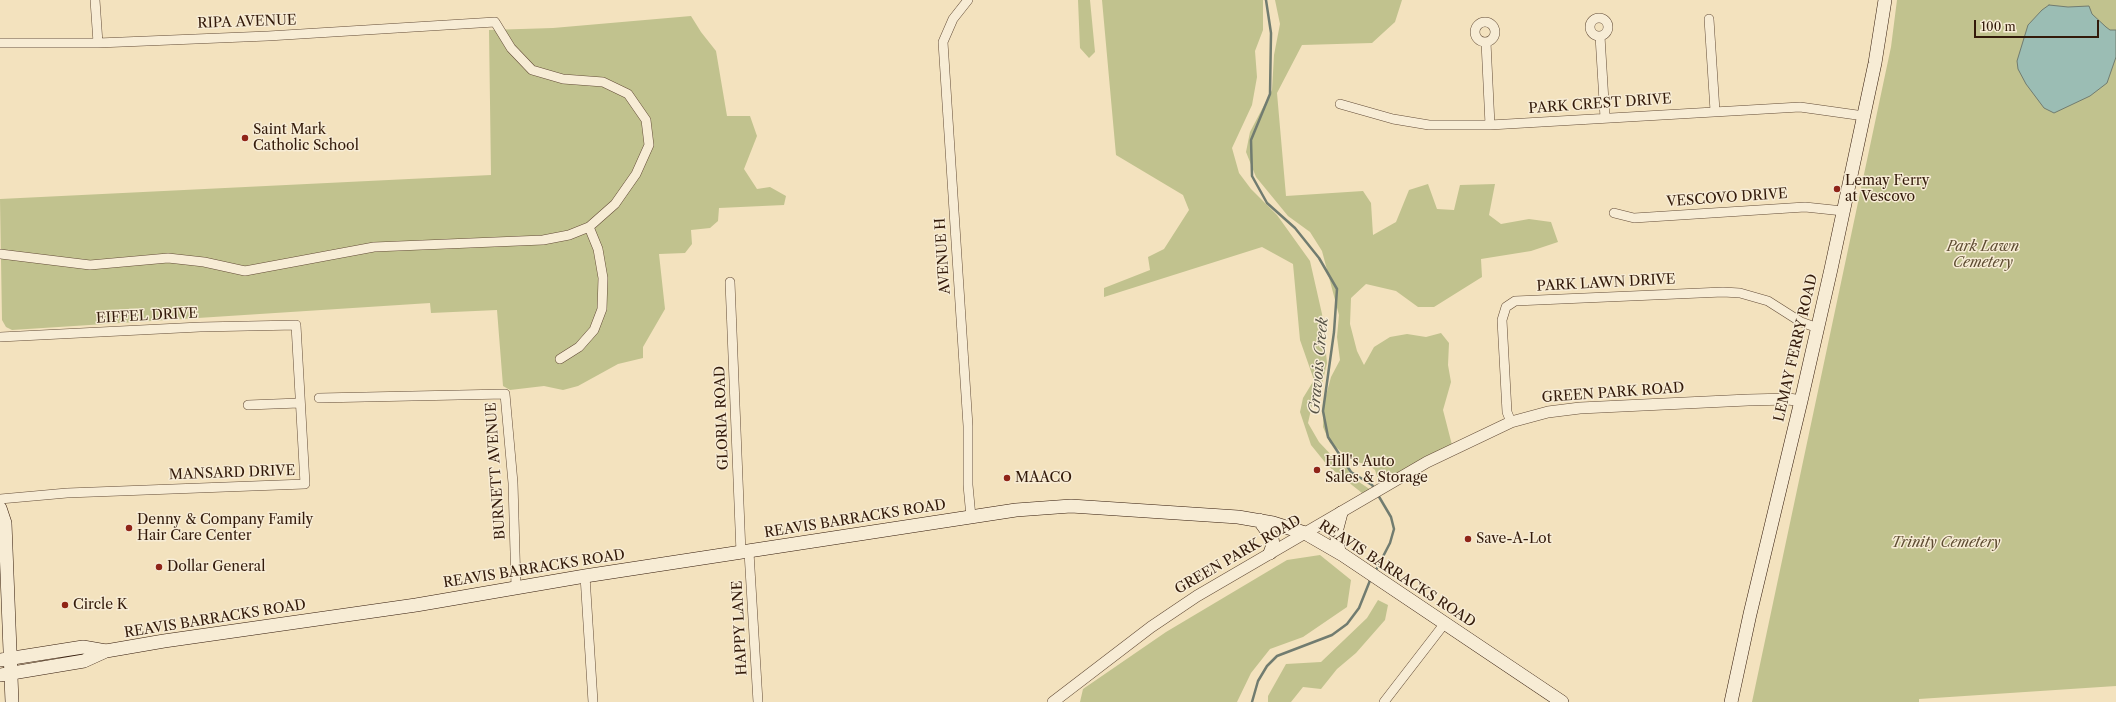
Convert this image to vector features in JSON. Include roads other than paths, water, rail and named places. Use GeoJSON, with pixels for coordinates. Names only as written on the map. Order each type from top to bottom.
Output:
{"type":"FeatureCollection","features":[{"type":"Feature","properties":{"kind":"main road","name":"LEMAY FERRY ROAD"},"geometry":{"type":"LineString","coordinates":[[1732,702],[1750,614],[1818,328],[1864,116],[1880,37],[1885,0]]}},
{"type":"Feature","properties":{"kind":"main road","name":"REAVIS BARRACKS ROAD"},"geometry":{"type":"LineString","coordinates":[[5,674],[84,661],[106,651],[416,605],[585,576],[971,517],[1028,509],[1071,506],[1219,515],[1259,520],[1305,533],[1341,554],[1562,702]]}},
{"type":"Feature","properties":{"kind":"main road"},"geometry":{"type":"LineString","coordinates":[[0,508],[5,523],[5,674],[12,702]]}},
{"type":"Feature","properties":{"kind":"main road"},"geometry":{"type":"LineString","coordinates":[[1341,513],[1336,532],[1341,554]]}},
{"type":"Feature","properties":{"kind":"main road"},"geometry":{"type":"LineString","coordinates":[[1259,520],[1272,538],[1273,545],[1270,553]]}},
{"type":"Feature","properties":{"kind":"main road","name":"REAVIS BARRACKS ROAD"},"geometry":{"type":"LineString","coordinates":[[5,659],[83,647],[106,651]]}},
{"type":"Feature","properties":{"kind":"street"},"geometry":{"type":"LineString","coordinates":[[95,0],[98,44]]}},
{"type":"Feature","properties":{"kind":"street","name":"AVENUE H"},"geometry":{"type":"LineString","coordinates":[[968,0],[953,19],[943,42],[968,426],[968,485],[971,517]]}},
{"type":"Feature","properties":{"kind":"street"},"geometry":{"type":"LineString","coordinates":[[1709,19],[1715,111]]}},
{"type":"Feature","properties":{"kind":"street","name":"RIPA AVENUE"},"geometry":{"type":"LineString","coordinates":[[0,43],[98,44],[494,22],[511,48],[532,70],[563,79],[603,82],[628,94],[646,120],[649,145],[636,174],[615,204],[588,227]]}},
{"type":"Feature","properties":{"kind":"street"},"geometry":{"type":"LineString","coordinates":[[1600,36],[1605,118]]}},
{"type":"Feature","properties":{"kind":"street"},"geometry":{"type":"LineString","coordinates":[[1486,42],[1490,125]]}},
{"type":"Feature","properties":{"kind":"street","name":"PARK CREST DRIVE"},"geometry":{"type":"LineString","coordinates":[[1340,104],[1393,119],[1429,125],[1490,125],[1806,107],[1864,116]]}},
{"type":"Feature","properties":{"kind":"street","name":"VESCOVO DRIVE"},"geometry":{"type":"LineString","coordinates":[[1614,213],[1634,218],[1805,207],[1843,211]]}},
{"type":"Feature","properties":{"kind":"street"},"geometry":{"type":"LineString","coordinates":[[0,254],[90,265],[168,258],[204,262],[245,272],[374,247],[543,240],[569,235],[588,227],[598,249],[603,278],[602,308],[594,330],[579,347],[560,359]]}},
{"type":"Feature","properties":{"kind":"street","name":"GLORIA ROAD"},"geometry":{"type":"LineString","coordinates":[[730,282],[745,552]]}},
{"type":"Feature","properties":{"kind":"street","name":"PARK LAWN DRIVE"},"geometry":{"type":"LineString","coordinates":[[1511,422],[1507,412],[1502,320],[1506,307],[1515,301],[1723,292],[1740,293],[1768,301],[1802,322],[1818,328]]}},
{"type":"Feature","properties":{"kind":"street","name":"EIFFEL DRIVE"},"geometry":{"type":"LineString","coordinates":[[0,337],[200,327],[296,325]]}},
{"type":"Feature","properties":{"kind":"street","name":"MANSARD DRIVE"},"geometry":{"type":"LineString","coordinates":[[0,499],[67,493],[306,484],[299,403],[296,325]]}},
{"type":"Feature","properties":{"kind":"street","name":"BURNETT AVENUE"},"geometry":{"type":"LineString","coordinates":[[319,398],[505,394],[513,483],[516,587]]}},
{"type":"Feature","properties":{"kind":"street","name":"GREEN PARK ROAD"},"geometry":{"type":"LineString","coordinates":[[1053,702],[1174,610],[1446,452],[1511,422],[1548,412],[1580,408],[1748,400],[1789,399],[1801,401]]}},
{"type":"Feature","properties":{"kind":"street"},"geometry":{"type":"LineString","coordinates":[[248,405],[299,403]]}},
{"type":"Feature","properties":{"kind":"street","name":"HAPPY LANE"},"geometry":{"type":"LineString","coordinates":[[745,552],[758,702]]}},
{"type":"Feature","properties":{"kind":"street"},"geometry":{"type":"LineString","coordinates":[[585,576],[594,702]]}},
{"type":"Feature","properties":{"kind":"street"},"geometry":{"type":"LineString","coordinates":[[1384,702],[1444,624]]}},
{"type":"Feature","properties":{"kind":"water"},"geometry":{"type":"Polygon","coordinates":[[[2049,5],[2068,7],[2089,6],[2092,14],[2106,27],[2110,30],[2116,30],[2116,57],[2107,83],[2090,96],[2054,113],[2044,108],[2026,84],[2018,69],[2017,61],[2028,25],[2042,10],[2049,5]]]}},
{"type":"Feature","properties":{"kind":"waterway","name":"Gravois Creek"},"geometry":{"type":"LineString","coordinates":[[1266,0],[1271,33],[1270,94],[1251,140],[1252,176],[1267,203],[1295,228],[1319,258],[1337,289],[1334,332],[1323,411],[1328,437],[1351,472],[1372,485],[1375,489]]}},
{"type":"Feature","properties":{"kind":"waterway","name":"Gravois Creek"},"geometry":{"type":"LineString","coordinates":[[1375,572],[1390,543],[1394,529],[1391,517],[1378,495]]}},
{"type":"Feature","properties":{"kind":"waterway","name":"Gravois Creek"},"geometry":{"type":"LineString","coordinates":[[1252,702],[1258,681],[1267,666],[1277,656],[1332,635],[1347,624],[1359,608],[1371,578]]}},
{"type":"Feature","properties":{"kind":"place","name":"Saint Mark Catholic School"},"geometry":{"type":"Point","coordinates":[245,138]}},
{"type":"Feature","properties":{"kind":"place","name":"Lemay Ferry at Vescovo"},"geometry":{"type":"Point","coordinates":[1837,189]}},
{"type":"Feature","properties":{"kind":"place","name":"Hill's Auto Sales & Storage"},"geometry":{"type":"Point","coordinates":[1317,470]}},
{"type":"Feature","properties":{"kind":"place","name":"MAACO"},"geometry":{"type":"Point","coordinates":[1007,478]}},
{"type":"Feature","properties":{"kind":"place","name":"Denny & Company Family Hair Care Center"},"geometry":{"type":"Point","coordinates":[129,528]}},
{"type":"Feature","properties":{"kind":"place","name":"Save-A-Lot"},"geometry":{"type":"Point","coordinates":[1468,539]}},
{"type":"Feature","properties":{"kind":"place","name":"Dollar General"},"geometry":{"type":"Point","coordinates":[159,567]}},
{"type":"Feature","properties":{"kind":"place","name":"Circle K"},"geometry":{"type":"Point","coordinates":[65,605]}},
{"type":"Feature","properties":{"kind":"park label","name":"Park Lawn Cemetery"},"geometry":{"type":"Point","coordinates":[1983,256]}},
{"type":"Feature","properties":{"kind":"park label","name":"Trinity Cemetery"},"geometry":{"type":"Point","coordinates":[1946,543]}}]}
